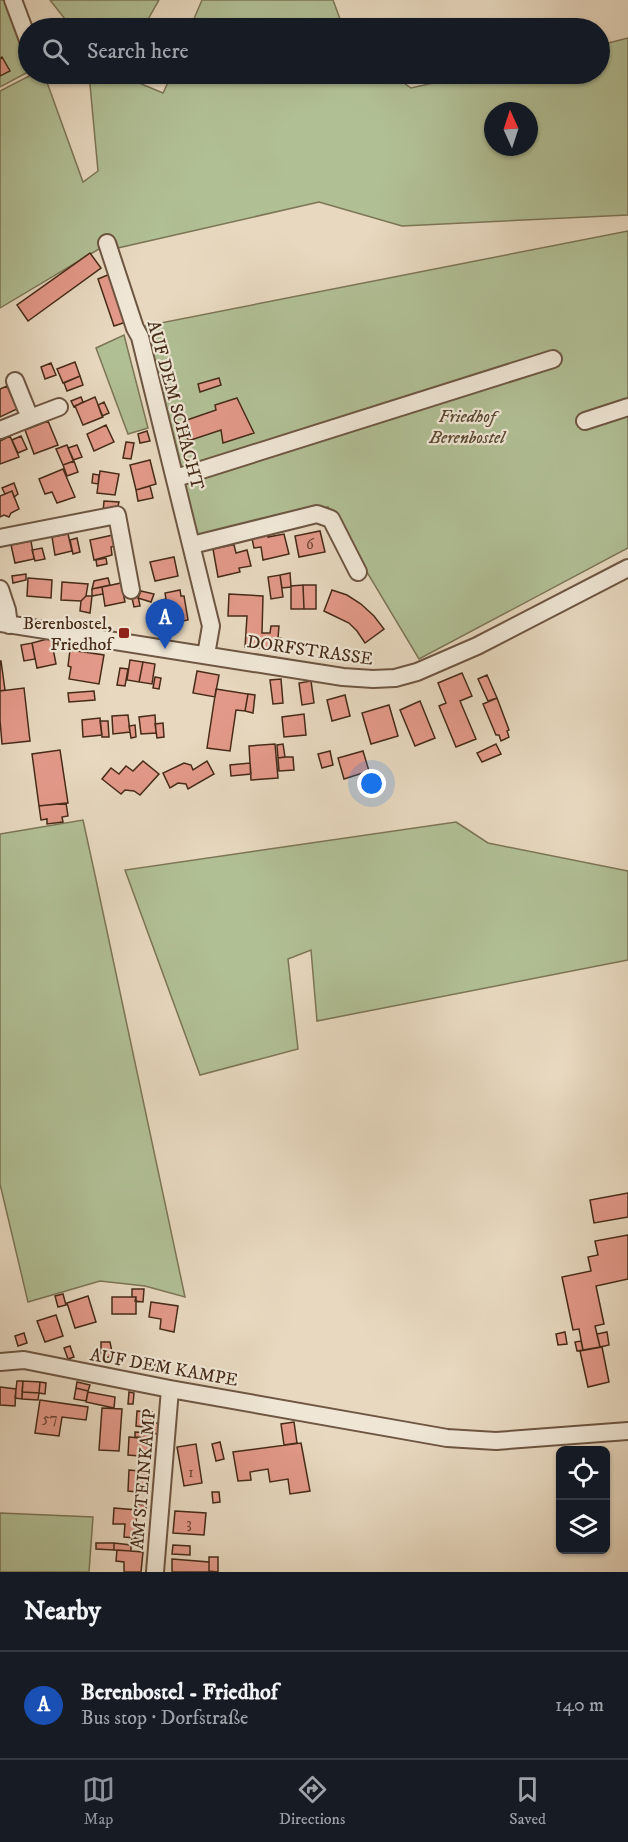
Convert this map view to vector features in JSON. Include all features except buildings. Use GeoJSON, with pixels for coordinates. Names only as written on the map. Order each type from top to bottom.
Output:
{"type":"FeatureCollection","features":[{"type":"Feature","properties":{"kind":"street"},"geometry":{"type":"LineString","coordinates":[[13,0],[20,18]]}},
{"type":"Feature","properties":{"kind":"street","name":"AUF DEM SCHACHT"},"geometry":{"type":"LineString","coordinates":[[107,243],[140,337],[176,478],[211,626],[206,655]]}},
{"type":"Feature","properties":{"kind":"street"},"geometry":{"type":"LineString","coordinates":[[176,478],[553,359]]}},
{"type":"Feature","properties":{"kind":"street"},"geometry":{"type":"LineString","coordinates":[[15,381],[30,418]]}},
{"type":"Feature","properties":{"kind":"street"},"geometry":{"type":"LineString","coordinates":[[0,430],[59,407]]}},
{"type":"Feature","properties":{"kind":"street"},"geometry":{"type":"LineString","coordinates":[[585,422],[628,407]]}},
{"type":"Feature","properties":{"kind":"street"},"geometry":{"type":"LineString","coordinates":[[0,538],[117,514],[131,590]]}},
{"type":"Feature","properties":{"kind":"street"},"geometry":{"type":"LineString","coordinates":[[192,545],[317,514],[332,519],[358,572]]}},
{"type":"Feature","properties":{"kind":"street","name":"DORFSTRASSE"},"geometry":{"type":"LineString","coordinates":[[4,624],[343,676],[373,679],[395,678],[417,672],[455,656],[628,568]]}},
{"type":"Feature","properties":{"kind":"street"},"geometry":{"type":"LineString","coordinates":[[0,589],[7,610],[4,624]]}},
{"type":"Feature","properties":{"kind":"street","name":"AUF DEM KAMPE"},"geometry":{"type":"LineString","coordinates":[[0,1362],[24,1360],[170,1389],[473,1441],[583,1436],[628,1431]]}},
{"type":"Feature","properties":{"kind":"street","name":"AM STEINKAMP"},"geometry":{"type":"LineString","coordinates":[[155,1572],[170,1389]]}},
{"type":"Feature","properties":{"kind":"green space"},"geometry":{"type":"Polygon","coordinates":[[[0,0],[7,0],[18,34],[18,77],[0,87],[0,0]]]}},
{"type":"Feature","properties":{"kind":"green space"},"geometry":{"type":"Polygon","coordinates":[[[50,0],[159,0],[149,18],[64,18],[50,0]]]}},
{"type":"Feature","properties":{"kind":"green space"},"geometry":{"type":"Polygon","coordinates":[[[202,0],[333,0],[340,18],[194,18],[202,0]]]}},
{"type":"Feature","properties":{"kind":"green space"},"geometry":{"type":"Polygon","coordinates":[[[628,38],[628,215],[402,226],[319,202],[109,250],[109,243],[0,308],[0,91],[18,82],[18,84],[48,84],[83,182],[98,171],[90,84],[141,84],[163,93],[167,84],[405,84],[411,88],[429,84],[610,84],[610,42],[628,38]]]}},
{"type":"Feature","properties":{"kind":"green space","name":"Friedhof Berenbostel"},"geometry":{"type":"Polygon","coordinates":[[[628,231],[628,548],[419,659],[328,507],[192,545],[135,328],[628,231]]]}},
{"type":"Feature","properties":{"kind":"green space"},"geometry":{"type":"Polygon","coordinates":[[[124,335],[148,428],[128,434],[96,348],[124,335]]]}},
{"type":"Feature","properties":{"kind":"green space"},"geometry":{"type":"Polygon","coordinates":[[[83,820],[185,1297],[145,1286],[100,1281],[28,1302],[0,1184],[0,834],[83,820]]]}},
{"type":"Feature","properties":{"kind":"green space"},"geometry":{"type":"Polygon","coordinates":[[[456,822],[488,843],[628,871],[628,960],[317,1021],[311,950],[288,959],[298,1049],[200,1075],[125,870],[456,822]]]}},
{"type":"Feature","properties":{"kind":"green space"},"geometry":{"type":"Polygon","coordinates":[[[0,1513],[93,1517],[89,1572],[0,1572],[0,1513]]]}},
{"type":"Feature","properties":{"kind":"place","name":"Berenbostel, Friedhof"},"geometry":{"type":"Point","coordinates":[124,633]}},
{"type":"Feature","properties":{"kind":"place","name":"Berenbostel - Friedhof"},"geometry":{"type":"Point","coordinates":[165,649]}}]}
